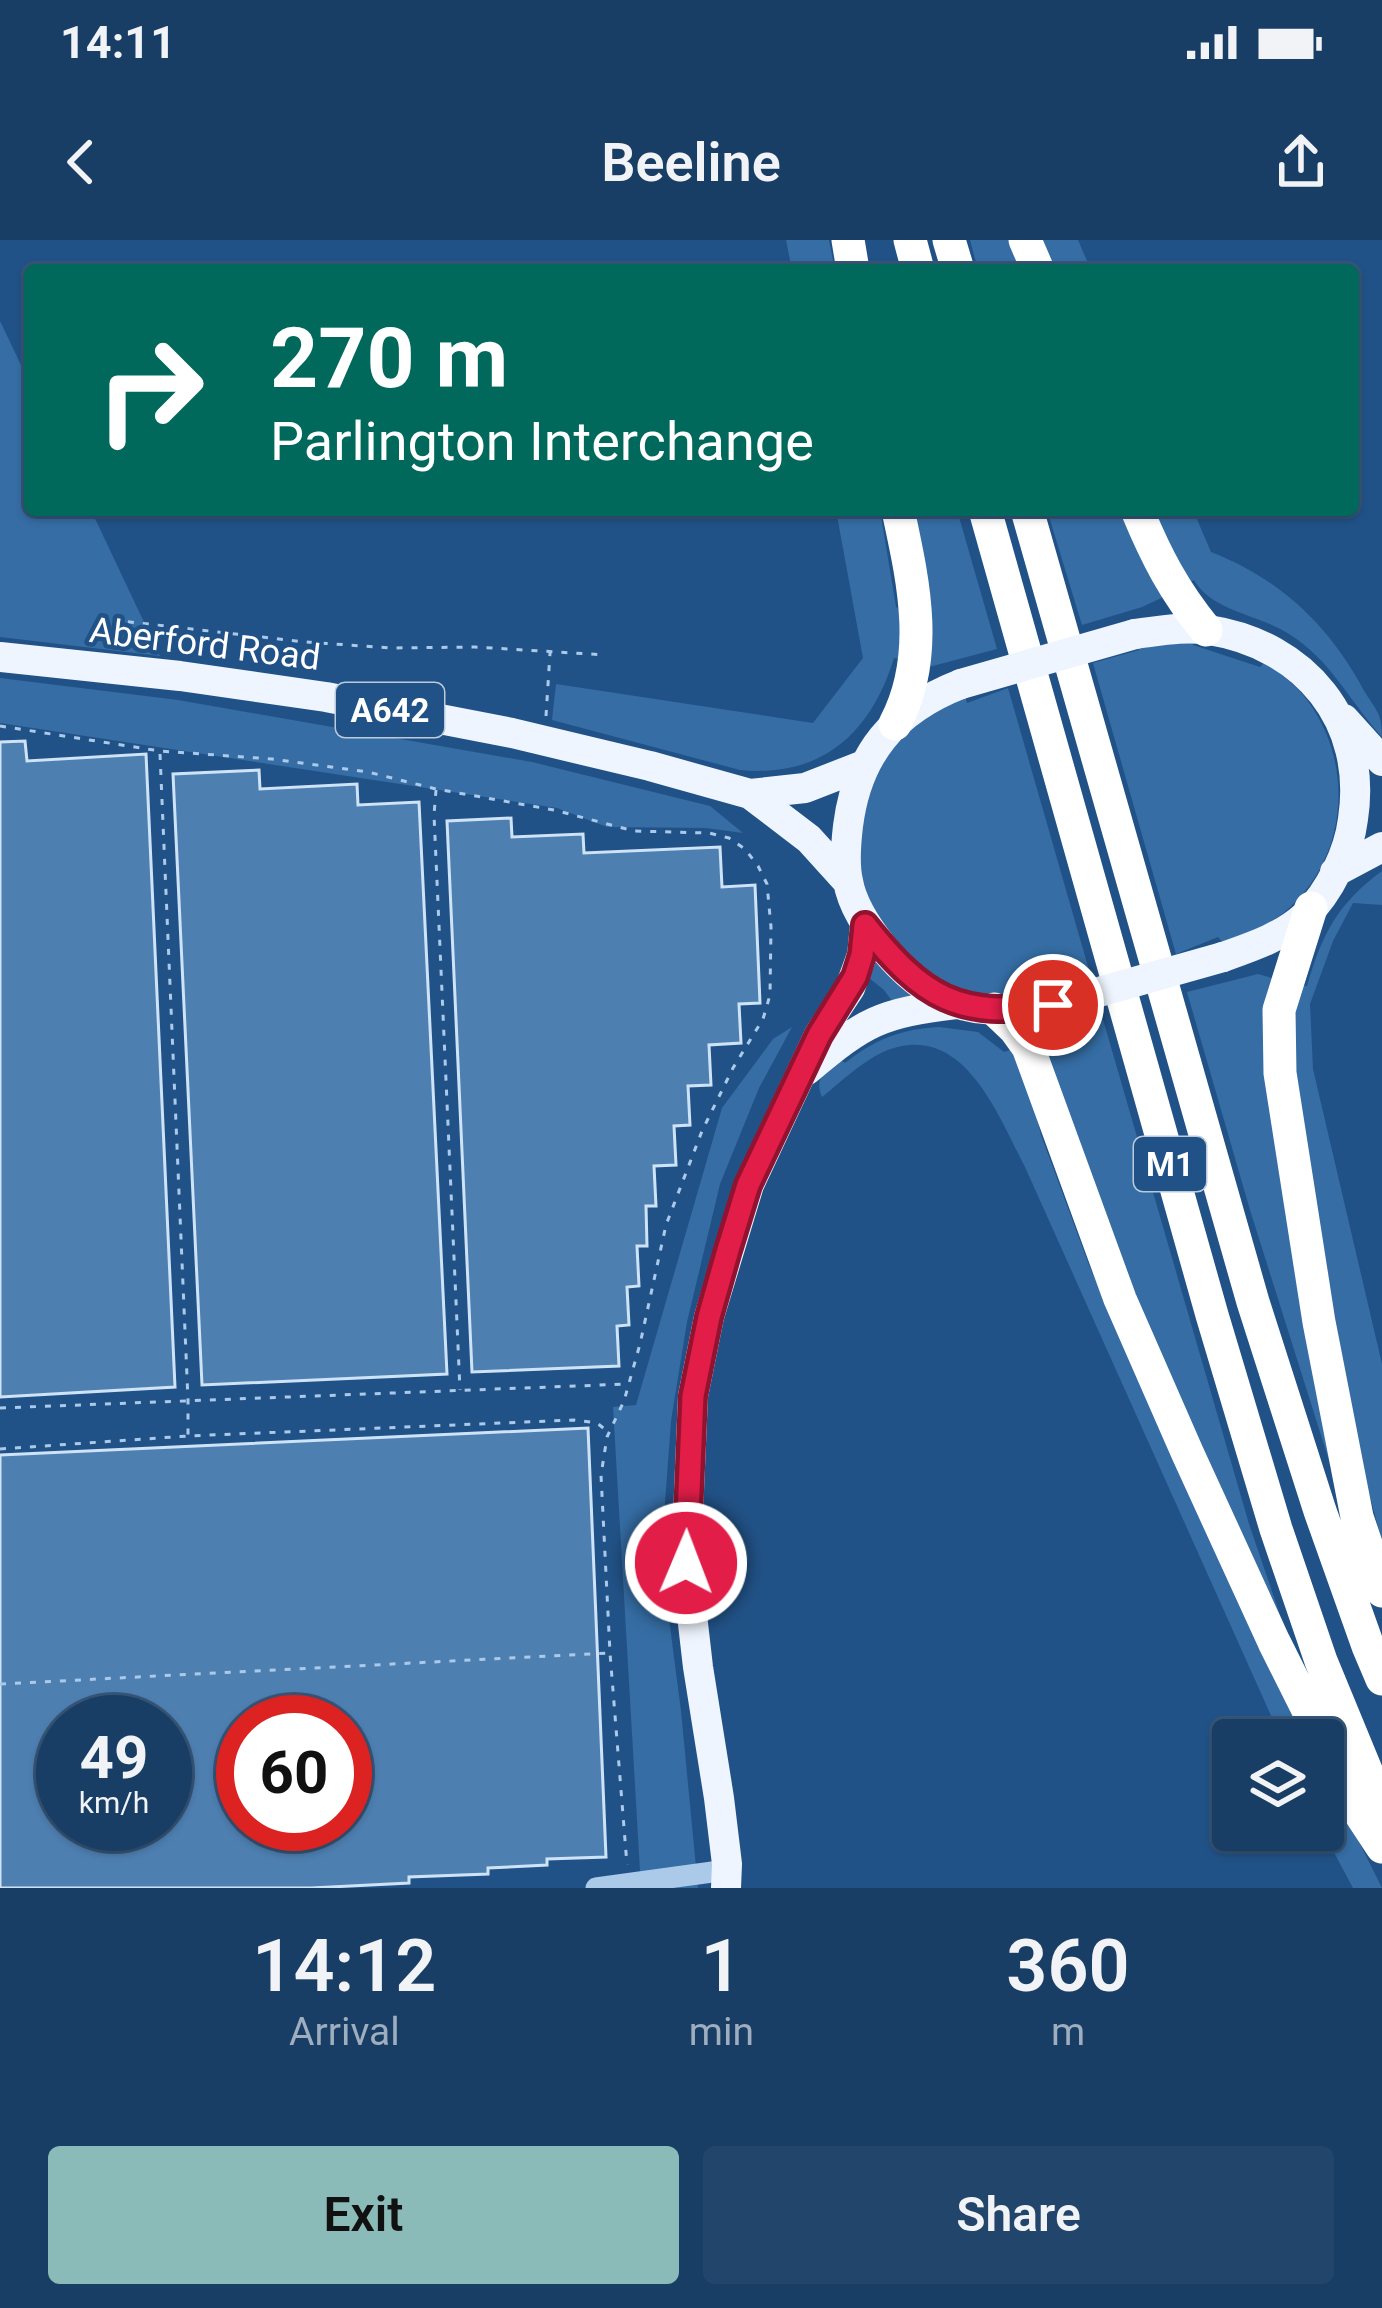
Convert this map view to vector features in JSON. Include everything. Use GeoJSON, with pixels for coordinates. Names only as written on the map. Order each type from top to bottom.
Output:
{"type":"FeatureCollection","features":[{"type":"Feature","properties":{"kind":"highway"},"geometry":{"type":"LineString","coordinates":[[895,724],[917,648],[913,581],[899,516]]}},
{"type":"Feature","properties":{"kind":"highway","name":"M1"},"geometry":{"type":"LineString","coordinates":[[987,516],[1276,1529],[1321,1661],[1382,1809]]}},
{"type":"Feature","properties":{"kind":"highway","name":"M1"},"geometry":{"type":"LineString","coordinates":[[1029,516],[1252,1301],[1320,1510],[1382,1678]]}},
{"type":"Feature","properties":{"kind":"highway"},"geometry":{"type":"LineString","coordinates":[[1139,516],[1178,595],[1206,630]]}},
{"type":"Feature","properties":{"kind":"highway"},"geometry":{"type":"LineString","coordinates":[[1311,908],[1279,1010],[1280,1072],[1319,1322],[1357,1517],[1382,1591]]}},
{"type":"Feature","properties":{"kind":"highway"},"geometry":{"type":"LineString","coordinates":[[994,1009],[1028,1047],[1120,1299],[1187,1452],[1274,1642],[1359,1812],[1382,1847]]}},
{"type":"Feature","properties":{"kind":"main road"},"geometry":{"type":"LineString","coordinates":[[956,1004],[897,965],[865,925],[848,881],[851,803],[864,765],[878,743],[915,706],[961,684],[1136,634],[1206,630],[1233,635],[1275,653],[1315,683],[1382,761]]}},
{"type":"Feature","properties":{"kind":"main road","name":"Aberford Road"},"geometry":{"type":"LineString","coordinates":[[0,657],[326,697],[544,740],[750,794],[806,788],[864,765]]}},
{"type":"Feature","properties":{"kind":"main road"},"geometry":{"type":"LineString","coordinates":[[800,1076],[871,1022],[908,1010],[956,1004],[994,1009],[1053,1005],[1223,957],[1262,943],[1302,918],[1323,895],[1351,836],[1357,797],[1354,763],[1340,715]]}},
{"type":"Feature","properties":{"kind":"main road","name":"Aberford Road"},"geometry":{"type":"LineString","coordinates":[[750,794],[809,839],[848,881]]}},
{"type":"Feature","properties":{"kind":"main road"},"geometry":{"type":"LineString","coordinates":[[1334,872],[1382,847]]}},
{"type":"Feature","properties":{"kind":"main road"},"geometry":{"type":"LineString","coordinates":[[726,1879],[686,1563],[693,1396],[709,1317],[748,1185],[819,1035],[855,977],[865,925]]}},
{"type":"Feature","properties":{"kind":"lane"},"geometry":{"type":"LineString","coordinates":[[596,1888],[726,1879]]}},
{"type":"Feature","properties":{"kind":"path"},"geometry":{"type":"LineString","coordinates":[[113,620],[305,642],[606,655]]}},
{"type":"Feature","properties":{"kind":"path"},"geometry":{"type":"LineString","coordinates":[[544,740],[550,652]]}},
{"type":"Feature","properties":{"kind":"path"},"geometry":{"type":"LineString","coordinates":[[0,727],[160,751],[368,772],[634,831],[709,833],[729,838],[758,866],[767,884],[770,995],[763,1019],[716,1101],[686,1167],[666,1225],[624,1401],[608,1432],[601,1475],[629,1883]]}},
{"type":"Feature","properties":{"kind":"path"},"geometry":{"type":"LineString","coordinates":[[160,751],[188,1436]]}},
{"type":"Feature","properties":{"kind":"path"},"geometry":{"type":"LineString","coordinates":[[436,788],[460,1390]]}},
{"type":"Feature","properties":{"kind":"path"},"geometry":{"type":"LineString","coordinates":[[0,1408],[628,1384]]}},
{"type":"Feature","properties":{"kind":"path"},"geometry":{"type":"LineString","coordinates":[[0,1448],[574,1420],[597,1423],[608,1432]]}},
{"type":"Feature","properties":{"kind":"path"},"geometry":{"type":"LineString","coordinates":[[0,1684],[610,1653]]}},
{"type":"Feature","properties":{"kind":"shaded area"},"geometry":{"type":"Polygon","coordinates":[[[786,240],[829,240],[834,264],[791,264],[786,240]]]}},
{"type":"Feature","properties":{"kind":"shaded area"},"geometry":{"type":"Polygon","coordinates":[[[970,240],[1018,240],[1028,264],[976,264],[970,240]]]}},
{"type":"Feature","properties":{"kind":"shaded area"},"geometry":{"type":"Polygon","coordinates":[[[1043,240],[1078,240],[1088,264],[1053,264],[1043,240]]]}},
{"type":"Feature","properties":{"kind":"shaded area"},"geometry":{"type":"Polygon","coordinates":[[[0,321],[24,371],[24,516],[94,516],[160,656],[0,637],[0,321]]]}},
{"type":"Feature","properties":{"kind":"shaded area"},"geometry":{"type":"Polygon","coordinates":[[[837,516],[881,516],[896,607],[903,611],[902,659],[894,658],[872,708],[839,745],[795,766],[740,770],[552,720],[556,684],[813,723],[863,658],[837,516]]]}},
{"type":"Feature","properties":{"kind":"shaded area"},"geometry":{"type":"Polygon","coordinates":[[[905,516],[959,516],[997,649],[925,668],[905,516]]]}},
{"type":"Feature","properties":{"kind":"shaded area"},"geometry":{"type":"Polygon","coordinates":[[[1049,516],[1133,516],[1168,595],[1082,625],[1049,516]]]}},
{"type":"Feature","properties":{"kind":"shaded area"},"geometry":{"type":"Polygon","coordinates":[[[1157,516],[1196,516],[1211,552],[1279,589],[1317,623],[1376,710],[1382,737],[1304,644],[1212,599],[1194,580],[1184,585],[1157,516]]]}},
{"type":"Feature","properties":{"kind":"shaded area"},"geometry":{"type":"Polygon","coordinates":[[[1191,640],[1193,645],[1260,667],[1265,662],[1302,694],[1334,758],[1338,812],[1322,865],[1288,909],[1223,943],[1218,937],[1176,954],[1093,663],[1139,647],[1191,640]]]}},
{"type":"Feature","properties":{"kind":"shaded area"},"geometry":{"type":"Polygon","coordinates":[[[0,678],[178,700],[532,762],[710,806],[743,833],[607,827],[557,808],[0,723],[0,678]]]}},
{"type":"Feature","properties":{"kind":"shaded area"},"geometry":{"type":"Polygon","coordinates":[[[1008,688],[1091,977],[1051,985],[1051,992],[998,997],[959,989],[935,978],[878,923],[863,886],[856,847],[875,770],[907,728],[965,696],[967,703],[1008,688]]]}},
{"type":"Feature","properties":{"kind":"shaded area"},"geometry":{"type":"Polygon","coordinates":[[[1382,871],[1382,905],[1353,903],[1310,1004],[1313,1069],[1382,1364],[1382,1541],[1344,1370],[1294,1072],[1295,984],[1307,986],[1334,921],[1382,871]]]}},
{"type":"Feature","properties":{"kind":"shaded area"},"geometry":{"type":"Polygon","coordinates":[[[871,955],[912,996],[892,1001],[864,974],[871,955]]]}},
{"type":"Feature","properties":{"kind":"shaded area"},"geometry":{"type":"Polygon","coordinates":[[[1258,974],[1275,979],[1366,1578],[1187,992],[1258,974]]]}},
{"type":"Feature","properties":{"kind":"shaded area"},"geometry":{"type":"Polygon","coordinates":[[[1102,1016],[1249,1524],[1288,1638],[1161,1366],[1033,1038],[1102,1016]]]}},
{"type":"Feature","properties":{"kind":"shaded area"},"geometry":{"type":"Polygon","coordinates":[[[792,1027],[759,1088],[720,1184],[687,1322],[671,1421],[661,1557],[698,1888],[641,1888],[613,1407],[636,1405],[722,1108],[773,1039],[792,1027]]]}},
{"type":"Feature","properties":{"kind":"shaded area"},"geometry":{"type":"Polygon","coordinates":[[[939,1027],[978,1032],[1004,1052],[1016,1048],[1041,1135],[1089,1265],[1181,1474],[1298,1719],[1273,1719],[1025,1167],[973,1076],[935,1048],[911,1045],[875,1056],[822,1097],[820,1080],[836,1056],[845,1063],[889,1037],[939,1027]]]}},
{"type":"Feature","properties":{"kind":"shaded area"},"geometry":{"type":"Polygon","coordinates":[[[1344,1812],[1382,1888],[1353,1888],[1333,1851],[1344,1851],[1344,1812]]]}},
{"type":"Feature","properties":{"kind":"building"},"geometry":{"type":"Polygon","coordinates":[[[25,741],[27,761],[146,754],[175,1387],[0,1397],[0,742],[25,741]]]}},
{"type":"Feature","properties":{"kind":"building"},"geometry":{"type":"Polygon","coordinates":[[[259,770],[260,789],[357,784],[358,805],[419,802],[447,1374],[202,1385],[173,774],[259,770]]]}},
{"type":"Feature","properties":{"kind":"building"},"geometry":{"type":"Polygon","coordinates":[[[511,818],[512,837],[583,834],[584,853],[720,847],[722,887],[755,885],[760,1003],[739,1004],[741,1043],[709,1045],[711,1085],[688,1086],[690,1125],[674,1126],[676,1165],[654,1166],[656,1206],[646,1206],[647,1246],[637,1246],[639,1286],[627,1287],[629,1325],[617,1326],[619,1366],[472,1372],[447,821],[511,818]]]}},
{"type":"Feature","properties":{"kind":"building"},"geometry":{"type":"Polygon","coordinates":[[[588,1428],[606,1857],[547,1859],[547,1865],[488,1868],[488,1874],[409,1877],[409,1883],[311,1888],[0,1888],[0,1455],[588,1428]]]}},
{"type":"Feature","properties":{"kind":"route"},"geometry":{"type":"LineString","coordinates":[[686,1563],[693,1396],[709,1317],[748,1185],[819,1035],[855,977],[865,925],[897,965],[956,1004],[994,1009],[1053,1005]]}}]}
